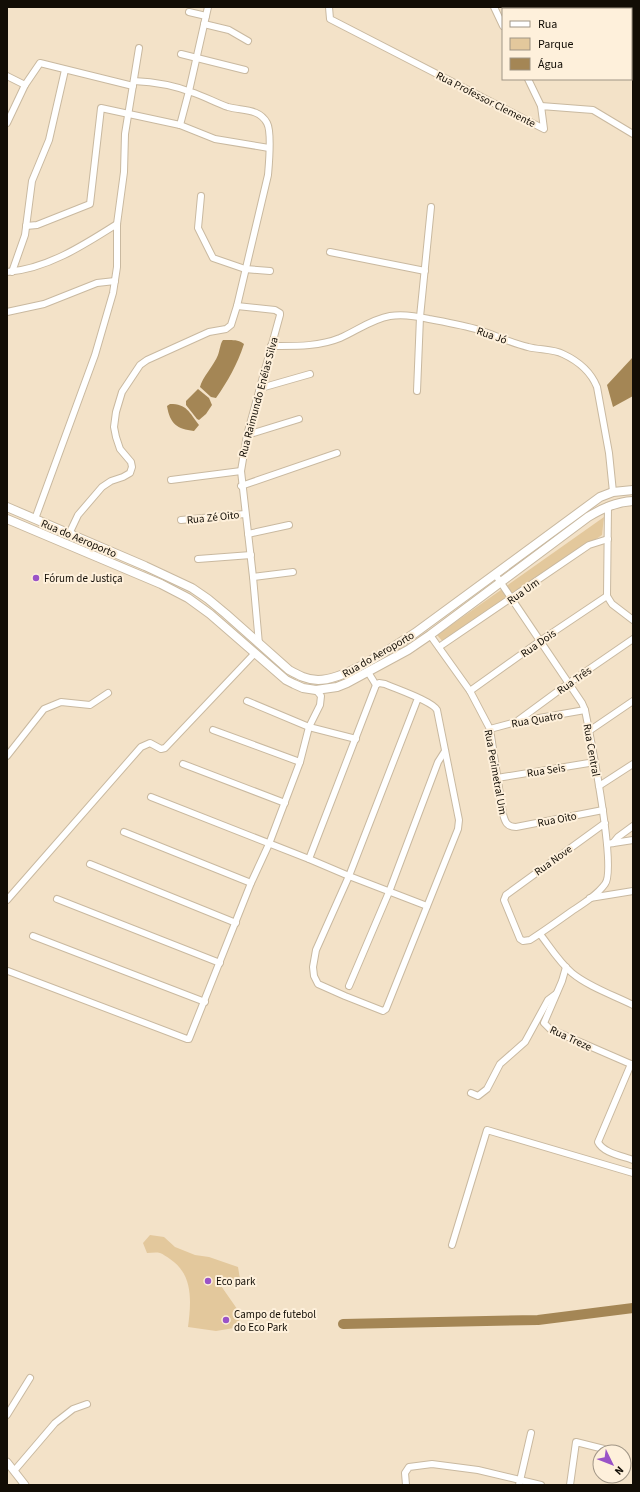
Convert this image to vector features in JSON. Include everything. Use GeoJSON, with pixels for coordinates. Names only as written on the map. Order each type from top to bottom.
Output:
{"type":"FeatureCollection","features":[{"type":"Feature","properties":{"kind":"main road","name":"Rua do Aeroporto"},"geometry":{"type":"LineString","coordinates":[[7,507],[186,585],[208,599],[289,670],[300,676],[317,680],[341,675],[385,652],[415,633],[595,501],[613,492],[633,490]]}},
{"type":"Feature","properties":{"kind":"main road","name":"Rua do Aeroporto"},"geometry":{"type":"LineString","coordinates":[[10,520],[162,584],[188,598],[219,622],[286,680],[304,688],[316,690],[337,687],[408,650],[588,517],[608,506],[621,502],[633,501]]}},
{"type":"Feature","properties":{"kind":"main road"},"geometry":{"type":"LineString","coordinates":[[10,520],[15,511]]}},
{"type":"Feature","properties":{"kind":"main road"},"geometry":{"type":"LineString","coordinates":[[219,622],[226,614]]}},
{"type":"Feature","properties":{"kind":"street"},"geometry":{"type":"LineString","coordinates":[[180,126],[208,7]]}},
{"type":"Feature","properties":{"kind":"street","name":"Rua Professor Clemente"},"geometry":{"type":"LineString","coordinates":[[329,7],[330,19],[544,128],[541,106],[592,110],[633,134]]}},
{"type":"Feature","properties":{"kind":"street"},"geometry":{"type":"LineString","coordinates":[[494,7],[502,24]]}},
{"type":"Feature","properties":{"kind":"street"},"geometry":{"type":"LineString","coordinates":[[190,12],[206,16]]}},
{"type":"Feature","properties":{"kind":"street"},"geometry":{"type":"LineString","coordinates":[[204,24],[229,30],[248,41]]}},
{"type":"Feature","properties":{"kind":"street"},"geometry":{"type":"LineString","coordinates":[[35,519],[95,355],[115,281],[117,267],[117,224],[124,172],[125,134],[139,48]]}},
{"type":"Feature","properties":{"kind":"street"},"geometry":{"type":"LineString","coordinates":[[181,54],[245,70]]}},
{"type":"Feature","properties":{"kind":"street"},"geometry":{"type":"LineString","coordinates":[[7,123],[25,85],[40,63],[65,70],[133,84],[151,82],[189,91],[228,107],[256,112],[262,116],[268,126],[268,175],[237,306],[231,325],[226,329],[209,332],[147,360],[140,365],[122,392],[116,412],[114,427],[120,449],[131,462],[132,467],[130,472],[102,487],[78,515],[69,534]]}},
{"type":"Feature","properties":{"kind":"street"},"geometry":{"type":"LineString","coordinates":[[10,272],[25,235],[32,181],[49,140],[65,70]]}},
{"type":"Feature","properties":{"kind":"street"},"geometry":{"type":"LineString","coordinates":[[7,76],[25,85]]}},
{"type":"Feature","properties":{"kind":"street"},"geometry":{"type":"LineString","coordinates":[[528,80],[541,106]]}},
{"type":"Feature","properties":{"kind":"street"},"geometry":{"type":"LineString","coordinates":[[26,226],[37,226],[90,204],[101,108],[180,126],[215,139],[269,148]]}},
{"type":"Feature","properties":{"kind":"street"},"geometry":{"type":"LineString","coordinates":[[201,196],[198,228],[213,258],[245,269],[270,271]]}},
{"type":"Feature","properties":{"kind":"street"},"geometry":{"type":"LineString","coordinates":[[417,391],[420,317],[431,206]]}},
{"type":"Feature","properties":{"kind":"street"},"geometry":{"type":"LineString","coordinates":[[10,272],[35,266],[60,257],[94,239],[117,224]]}},
{"type":"Feature","properties":{"kind":"street"},"geometry":{"type":"LineString","coordinates":[[330,252],[425,271]]}},
{"type":"Feature","properties":{"kind":"street"},"geometry":{"type":"LineString","coordinates":[[7,312],[44,304],[97,283],[115,281]]}},
{"type":"Feature","properties":{"kind":"street","name":"Rua Raimundo Enéias Silva"},"geometry":{"type":"LineString","coordinates":[[237,306],[276,310],[280,313],[261,388],[247,435],[241,471],[241,486],[254,577],[259,644]]}},
{"type":"Feature","properties":{"kind":"street","name":"Rua Jó"},"geometry":{"type":"LineString","coordinates":[[271,346],[310,345],[339,338],[374,321],[388,316],[397,315],[420,317],[477,329],[527,347],[562,353],[573,359],[588,372],[597,387],[609,453],[613,492]]}},
{"type":"Feature","properties":{"kind":"street"},"geometry":{"type":"LineString","coordinates":[[261,388],[310,374]]}},
{"type":"Feature","properties":{"kind":"street"},"geometry":{"type":"LineString","coordinates":[[247,435],[299,419]]}},
{"type":"Feature","properties":{"kind":"street"},"geometry":{"type":"LineString","coordinates":[[241,486],[337,453]]}},
{"type":"Feature","properties":{"kind":"street"},"geometry":{"type":"LineString","coordinates":[[171,480],[241,471]]}},
{"type":"Feature","properties":{"kind":"street"},"geometry":{"type":"LineString","coordinates":[[608,506],[607,596],[612,604],[633,620]]}},
{"type":"Feature","properties":{"kind":"street","name":"Rua Zé Oito"},"geometry":{"type":"LineString","coordinates":[[181,520],[245,514]]}},
{"type":"Feature","properties":{"kind":"street"},"geometry":{"type":"LineString","coordinates":[[248,534],[289,525]]}},
{"type":"Feature","properties":{"kind":"street","name":"Rua Um"},"geometry":{"type":"LineString","coordinates":[[439,647],[589,545],[608,539]]}},
{"type":"Feature","properties":{"kind":"street"},"geometry":{"type":"LineString","coordinates":[[198,560],[251,556]]}},
{"type":"Feature","properties":{"kind":"street"},"geometry":{"type":"LineString","coordinates":[[254,577],[293,572]]}},
{"type":"Feature","properties":{"kind":"street","name":"Rua Central"},"geometry":{"type":"LineString","coordinates":[[496,574],[569,683],[585,710],[605,823],[610,843],[609,877],[606,883],[590,898],[540,934]]}},
{"type":"Feature","properties":{"kind":"street","name":"Rua Dois"},"geometry":{"type":"LineString","coordinates":[[470,691],[607,596]]}},
{"type":"Feature","properties":{"kind":"street","name":"Rua Perimetral Um"},"geometry":{"type":"LineString","coordinates":[[430,635],[470,691],[490,729],[504,820],[507,825],[511,827]]}},
{"type":"Feature","properties":{"kind":"street","name":"Rua Três"},"geometry":{"type":"LineString","coordinates":[[516,722],[569,683],[633,640]]}},
{"type":"Feature","properties":{"kind":"street"},"geometry":{"type":"LineString","coordinates":[[7,900],[141,747],[150,743],[161,749],[165,748],[255,653]]}},
{"type":"Feature","properties":{"kind":"street"},"geometry":{"type":"LineString","coordinates":[[368,672],[376,685]]}},
{"type":"Feature","properties":{"kind":"street"},"geometry":{"type":"LineString","coordinates":[[376,685],[379,683],[385,684],[418,698],[434,705],[437,710],[459,820],[458,830],[386,1010],[380,1010],[318,984],[314,976],[313,967],[316,950],[348,876],[418,698]]}},
{"type":"Feature","properties":{"kind":"street"},"geometry":{"type":"LineString","coordinates":[[309,859],[376,685]]}},
{"type":"Feature","properties":{"kind":"street"},"geometry":{"type":"LineString","coordinates":[[8,971],[187,1039],[191,1037],[251,883],[269,844],[300,762],[309,727],[320,705],[321,696],[316,690]]}},
{"type":"Feature","properties":{"kind":"street"},"geometry":{"type":"LineString","coordinates":[[7,756],[44,709],[61,702],[90,705],[108,693]]}},
{"type":"Feature","properties":{"kind":"street"},"geometry":{"type":"LineString","coordinates":[[247,701],[309,727],[356,739]]}},
{"type":"Feature","properties":{"kind":"street"},"geometry":{"type":"LineString","coordinates":[[589,731],[633,701]]}},
{"type":"Feature","properties":{"kind":"street","name":"Rua Quatro"},"geometry":{"type":"LineString","coordinates":[[490,729],[516,722],[585,710]]}},
{"type":"Feature","properties":{"kind":"street"},"geometry":{"type":"LineString","coordinates":[[213,730],[300,762]]}},
{"type":"Feature","properties":{"kind":"street"},"geometry":{"type":"LineString","coordinates":[[349,986],[389,892],[438,762],[445,751]]}},
{"type":"Feature","properties":{"kind":"street","name":"Rua Seis"},"geometry":{"type":"LineString","coordinates":[[497,778],[595,762]]}},
{"type":"Feature","properties":{"kind":"street"},"geometry":{"type":"LineString","coordinates":[[183,764],[285,803]]}},
{"type":"Feature","properties":{"kind":"street"},"geometry":{"type":"LineString","coordinates":[[599,786],[633,764]]}},
{"type":"Feature","properties":{"kind":"street"},"geometry":{"type":"LineString","coordinates":[[151,797],[427,906]]}},
{"type":"Feature","properties":{"kind":"street","name":"Rua Oito"},"geometry":{"type":"LineString","coordinates":[[511,827],[603,810]]}},
{"type":"Feature","properties":{"kind":"street","name":"Rua Nove"},"geometry":{"type":"LineString","coordinates":[[540,934],[526,942],[520,939],[504,900],[508,893],[605,823]]}},
{"type":"Feature","properties":{"kind":"street"},"geometry":{"type":"LineString","coordinates":[[610,843],[633,826]]}},
{"type":"Feature","properties":{"kind":"street"},"geometry":{"type":"LineString","coordinates":[[124,832],[251,883]]}},
{"type":"Feature","properties":{"kind":"street"},"geometry":{"type":"LineString","coordinates":[[610,843],[633,840]]}},
{"type":"Feature","properties":{"kind":"street"},"geometry":{"type":"LineString","coordinates":[[90,864],[236,923]]}},
{"type":"Feature","properties":{"kind":"street"},"geometry":{"type":"LineString","coordinates":[[590,898],[633,891]]}},
{"type":"Feature","properties":{"kind":"street"},"geometry":{"type":"LineString","coordinates":[[57,898],[220,963]]}},
{"type":"Feature","properties":{"kind":"street"},"geometry":{"type":"LineString","coordinates":[[540,934],[566,967],[586,983],[633,1004]]}},
{"type":"Feature","properties":{"kind":"street"},"geometry":{"type":"LineString","coordinates":[[34,936],[205,1002]]}},
{"type":"Feature","properties":{"kind":"street","name":"Rua Treze"},"geometry":{"type":"LineString","coordinates":[[566,967],[558,992],[544,1023],[550,1029],[632,1065]]}},
{"type":"Feature","properties":{"kind":"street"},"geometry":{"type":"LineString","coordinates":[[471,1093],[478,1096],[487,1089],[500,1064],[525,1042],[548,1000],[558,992]]}},
{"type":"Feature","properties":{"kind":"street"},"geometry":{"type":"LineString","coordinates":[[632,1065],[599,1140],[600,1145],[606,1150],[633,1160]]}},
{"type":"Feature","properties":{"kind":"street"},"geometry":{"type":"LineString","coordinates":[[452,1246],[487,1130],[633,1173]]}},
{"type":"Feature","properties":{"kind":"street"},"geometry":{"type":"LineString","coordinates":[[7,1416],[30,1378]]}},
{"type":"Feature","properties":{"kind":"street"},"geometry":{"type":"LineString","coordinates":[[14,1471],[54,1423],[73,1408],[86,1404]]}},
{"type":"Feature","properties":{"kind":"street"},"geometry":{"type":"LineString","coordinates":[[520,1483],[531,1433]]}},
{"type":"Feature","properties":{"kind":"street"},"geometry":{"type":"LineString","coordinates":[[570,1485],[576,1442],[592,1446]]}},
{"type":"Feature","properties":{"kind":"street"},"geometry":{"type":"LineString","coordinates":[[7,1462],[25,1485]]}},
{"type":"Feature","properties":{"kind":"street"},"geometry":{"type":"LineString","coordinates":[[406,1485],[405,1473],[406,1470],[412,1465],[432,1464],[478,1470],[520,1483],[541,1485]]}},
{"type":"Feature","properties":{"kind":"green space"},"geometry":{"type":"Polygon","coordinates":[[[604,517],[602,535],[444,643],[437,635],[604,517]]]}},
{"type":"Feature","properties":{"kind":"green space","name":"Eco park"},"geometry":{"type":"Polygon","coordinates":[[[150,1235],[164,1237],[175,1247],[195,1255],[209,1257],[238,1267],[240,1279],[219,1283],[242,1316],[234,1328],[216,1331],[188,1327],[190,1299],[187,1281],[178,1266],[170,1259],[160,1253],[147,1253],[143,1243],[150,1235]]]}},
{"type":"Feature","properties":{"kind":"water"},"geometry":{"type":"Polygon","coordinates":[[[223,340],[237,341],[244,344],[232,372],[216,398],[211,397],[200,387],[219,353],[223,340]]]}},
{"type":"Feature","properties":{"kind":"water"},"geometry":{"type":"Polygon","coordinates":[[[633,357],[633,396],[613,407],[607,385],[633,357]]]}},
{"type":"Feature","properties":{"kind":"water"},"geometry":{"type":"Polygon","coordinates":[[[198,389],[209,398],[212,405],[206,414],[199,420],[186,405],[186,401],[198,389]]]}},
{"type":"Feature","properties":{"kind":"water"},"geometry":{"type":"Polygon","coordinates":[[[170,404],[180,405],[190,413],[199,425],[194,431],[183,429],[172,421],[167,406],[170,404]]]}},
{"type":"Feature","properties":{"kind":"waterway"},"geometry":{"type":"LineString","coordinates":[[343,1324],[538,1320],[633,1308]]}},
{"type":"Feature","properties":{"kind":"place","name":"Fórum de Justiça"},"geometry":{"type":"Point","coordinates":[36,578]}},
{"type":"Feature","properties":{"kind":"place","name":"Eco park"},"geometry":{"type":"Point","coordinates":[208,1281]}},
{"type":"Feature","properties":{"kind":"place","name":"Campo de futebol do Eco Park"},"geometry":{"type":"Point","coordinates":[226,1320]}}]}
